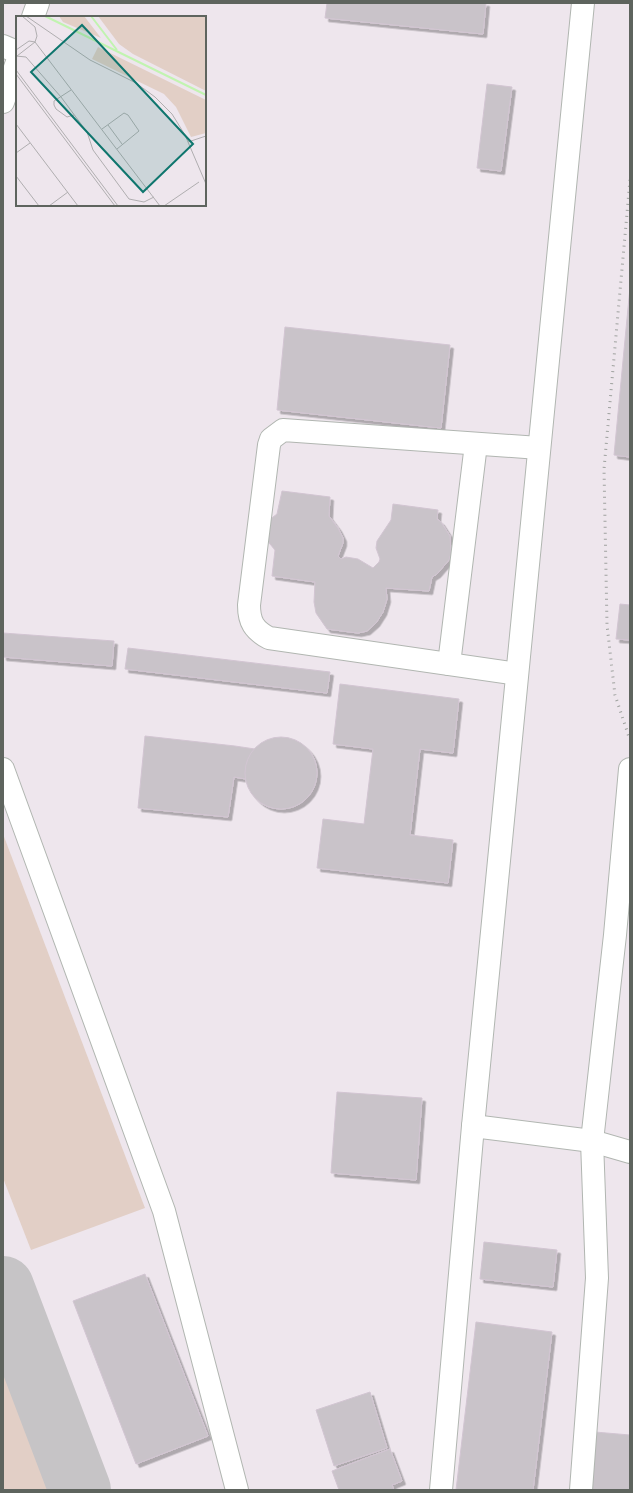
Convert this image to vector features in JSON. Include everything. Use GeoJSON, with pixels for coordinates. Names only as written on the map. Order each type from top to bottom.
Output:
{"type":"FeatureCollection","features":[{"type":"Feature","properties":{"kind":"lane"},"geometry":{"type":"LineString","coordinates":[[33,16],[38,3]]}},
{"type":"Feature","properties":{"kind":"lane"},"geometry":{"type":"LineString","coordinates":[[441,1490],[473,1126],[583,3]]}},
{"type":"Feature","properties":{"kind":"lane"},"geometry":{"type":"LineString","coordinates":[[3,46],[16,52]]}},
{"type":"Feature","properties":{"kind":"lane"},"geometry":{"type":"LineString","coordinates":[[3,102],[16,65]]}},
{"type":"Feature","properties":{"kind":"lane"},"geometry":{"type":"LineString","coordinates":[[517,674],[269,638],[262,634],[251,622],[249,616],[251,590],[269,445],[271,438],[283,430],[539,448]]}},
{"type":"Feature","properties":{"kind":"lane"},"geometry":{"type":"LineString","coordinates":[[449,664],[476,444]]}},
{"type":"Feature","properties":{"kind":"lane"},"geometry":{"type":"LineString","coordinates":[[3,769],[164,1211],[237,1490]]}},
{"type":"Feature","properties":{"kind":"lane"},"geometry":{"type":"LineString","coordinates":[[581,1490],[597,1278],[592,1141],[622,936],[630,769]]}},
{"type":"Feature","properties":{"kind":"lane"},"geometry":{"type":"LineString","coordinates":[[473,1126],[592,1141],[630,1152]]}},
{"type":"Feature","properties":{"kind":"shaded area"},"geometry":{"type":"Polygon","coordinates":[[[3,834],[145,1208],[31,1250],[3,1178],[3,834]]]}},
{"type":"Feature","properties":{"kind":"shaded area"},"geometry":{"type":"Polygon","coordinates":[[[3,1370],[50,1490],[3,1490],[3,1370]]]}},
{"type":"Feature","properties":{"kind":"building"},"geometry":{"type":"Polygon","coordinates":[[[327,3],[486,3],[483,34],[325,18],[327,3]]]}},
{"type":"Feature","properties":{"kind":"building"},"geometry":{"type":"Polygon","coordinates":[[[487,84],[512,87],[501,171],[477,168],[487,84]]]}},
{"type":"Feature","properties":{"kind":"building"},"geometry":{"type":"Polygon","coordinates":[[[630,287],[630,457],[614,455],[630,287]]]}},
{"type":"Feature","properties":{"kind":"building"},"geometry":{"type":"Polygon","coordinates":[[[285,327],[450,345],[441,428],[277,410],[285,327]]]}},
{"type":"Feature","properties":{"kind":"building"},"geometry":{"type":"Polygon","coordinates":[[[282,491],[330,497],[329,516],[343,538],[343,543],[338,556],[341,559],[346,557],[358,559],[373,568],[380,559],[376,548],[377,541],[391,520],[393,504],[438,510],[437,519],[441,522],[450,536],[451,553],[449,560],[437,574],[432,577],[429,591],[386,588],[387,599],[383,612],[376,623],[367,631],[358,633],[327,629],[316,613],[314,602],[315,582],[272,576],[275,550],[266,539],[269,520],[277,514],[282,491]]]}},
{"type":"Feature","properties":{"kind":"building"},"geometry":{"type":"Polygon","coordinates":[[[620,604],[630,605],[630,640],[616,639],[620,604]]]}},
{"type":"Feature","properties":{"kind":"building"},"geometry":{"type":"Polygon","coordinates":[[[3,633],[114,641],[112,666],[3,657],[3,633]]]}},
{"type":"Feature","properties":{"kind":"building"},"geometry":{"type":"Polygon","coordinates":[[[128,648],[330,672],[327,693],[125,669],[128,648]]]}},
{"type":"Feature","properties":{"kind":"building"},"geometry":{"type":"Polygon","coordinates":[[[340,684],[459,699],[453,753],[420,749],[410,835],[453,840],[448,883],[317,868],[323,819],[364,824],[373,749],[333,744],[340,684]]]}},
{"type":"Feature","properties":{"kind":"building"},"geometry":{"type":"Polygon","coordinates":[[[145,736],[255,749],[249,758],[246,768],[246,779],[234,777],[228,817],[138,808],[145,736]]]}},
{"type":"Feature","properties":{"kind":"building"},"geometry":{"type":"Polygon","coordinates":[[[281,737],[301,743],[311,753],[317,773],[311,793],[301,803],[281,809],[261,803],[251,793],[245,773],[251,753],[261,743],[281,737]]]}},
{"type":"Feature","properties":{"kind":"building"},"geometry":{"type":"Polygon","coordinates":[[[337,1092],[422,1098],[416,1180],[331,1173],[337,1092]]]}},
{"type":"Feature","properties":{"kind":"building"},"geometry":{"type":"Polygon","coordinates":[[[484,1242],[557,1250],[553,1287],[480,1279],[484,1242]]]}},
{"type":"Feature","properties":{"kind":"building"},"geometry":{"type":"Polygon","coordinates":[[[145,1274],[208,1436],[136,1464],[73,1301],[145,1274]]]}},
{"type":"Feature","properties":{"kind":"building"},"geometry":{"type":"Polygon","coordinates":[[[476,1322],[552,1332],[533,1490],[456,1490],[476,1322]]]}},
{"type":"Feature","properties":{"kind":"building"},"geometry":{"type":"Polygon","coordinates":[[[370,1392],[387,1448],[334,1466],[316,1410],[370,1392]]]}},
{"type":"Feature","properties":{"kind":"building"},"geometry":{"type":"Polygon","coordinates":[[[595,1432],[630,1435],[630,1490],[590,1490],[595,1432]]]}},
{"type":"Feature","properties":{"kind":"building"},"geometry":{"type":"Polygon","coordinates":[[[390,1449],[402,1481],[392,1485],[394,1490],[339,1490],[332,1471],[390,1449]]]}},
{"type":"Feature","properties":{"kind":"taxiway"},"geometry":{"type":"LineString","coordinates":[[3,1287],[80,1490]]}},
{"type":"Feature","properties":{"kind":"railway"},"geometry":{"type":"LineString","coordinates":[[630,180],[604,469],[607,625],[615,695],[630,740]]}}]}
